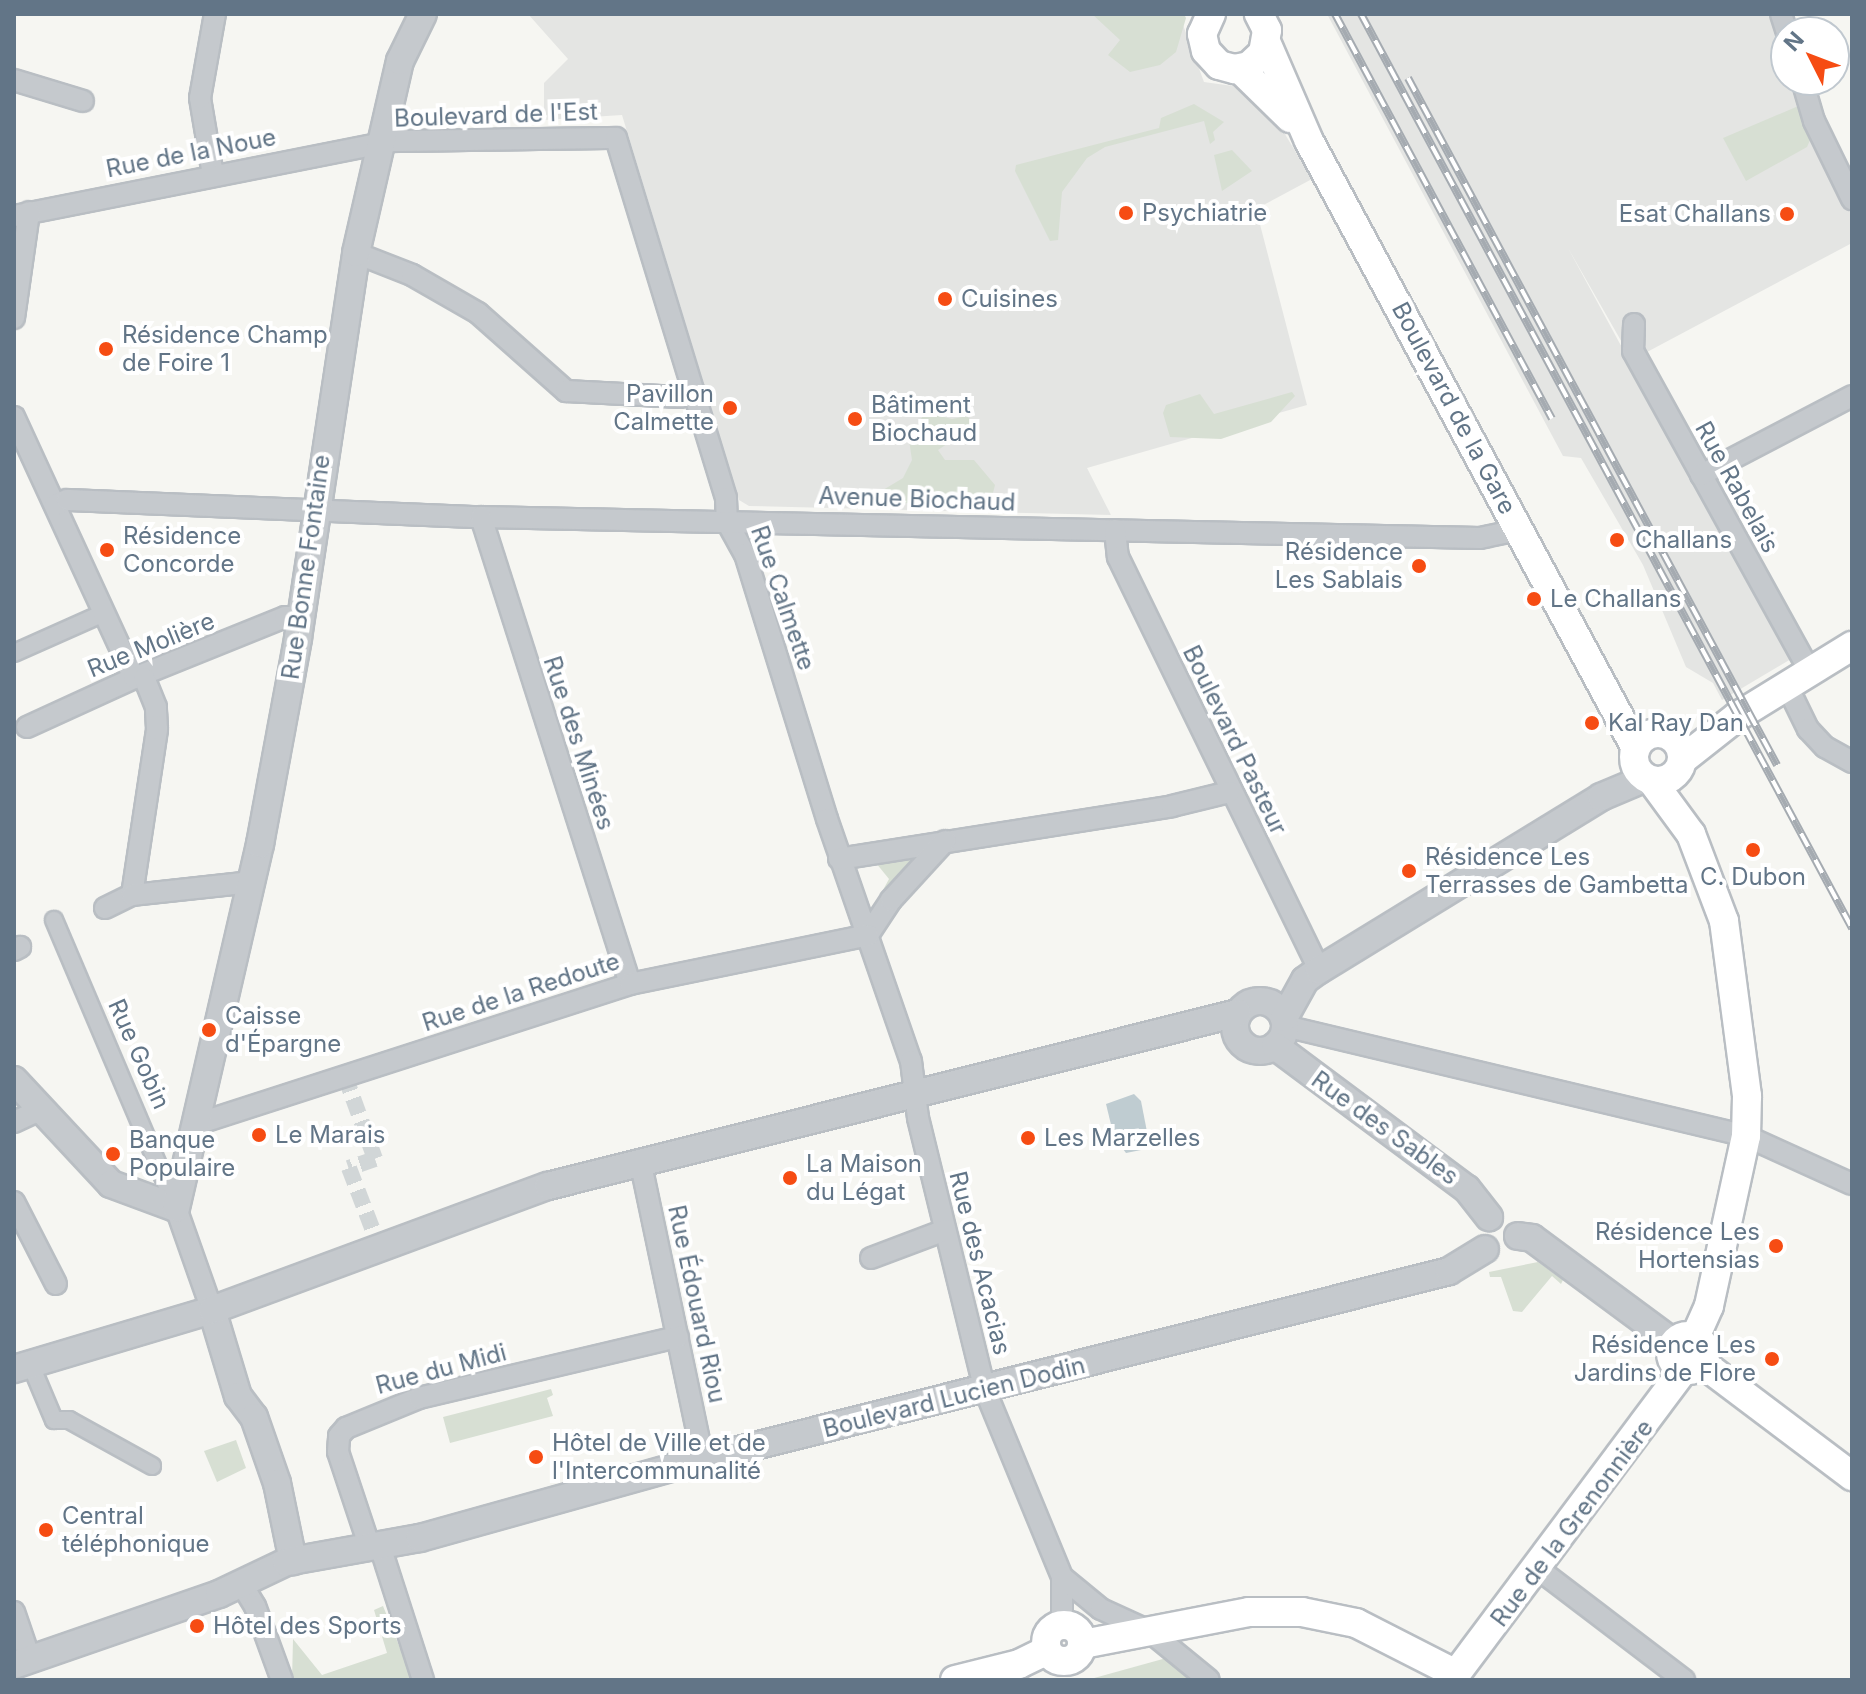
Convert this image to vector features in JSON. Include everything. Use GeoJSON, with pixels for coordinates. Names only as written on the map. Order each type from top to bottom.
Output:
{"type":"FeatureCollection","features":[{"type":"Feature","properties":{"kind":"main road"},"geometry":{"type":"LineString","coordinates":[[1205,18],[1203,42],[1211,59],[1240,69],[1309,141]]}},
{"type":"Feature","properties":{"kind":"main road"},"geometry":{"type":"LineString","coordinates":[[1240,69],[1257,61],[1264,24]]}},
{"type":"Feature","properties":{"kind":"main road"},"geometry":{"type":"LineString","coordinates":[[1264,24],[1309,141]]}},
{"type":"Feature","properties":{"kind":"main road","name":"Boulevard de la Gare"},"geometry":{"type":"LineString","coordinates":[[1309,141],[1596,677],[1657,757],[1691,834],[1724,921],[1747,1096],[1746,1136]]}},
{"type":"Feature","properties":{"kind":"main road"},"geometry":{"type":"LineString","coordinates":[[1657,757],[1734,720],[1852,646]]}},
{"type":"Feature","properties":{"kind":"main road","name":"Rue de la Grenonnière"},"geometry":{"type":"LineString","coordinates":[[1460,1677],[1689,1353],[1709,1306],[1746,1136]]}},
{"type":"Feature","properties":{"kind":"main road"},"geometry":{"type":"LineString","coordinates":[[1689,1353],[1852,1476]]}},
{"type":"Feature","properties":{"kind":"main road"},"geometry":{"type":"LineString","coordinates":[[955,1680],[1019,1664],[1046,1651],[1048,1633],[1149,1631],[1249,1612],[1302,1612],[1356,1623],[1460,1677]]}},
{"type":"Feature","properties":{"kind":"street"},"geometry":{"type":"LineString","coordinates":[[213,175],[200,98],[215,14]]}},
{"type":"Feature","properties":{"kind":"street","name":"Rue Bonne Fontaine"},"geometry":{"type":"LineString","coordinates":[[176,1208],[251,882],[298,638],[297,617],[313,509],[356,253],[378,146],[400,61],[423,14]]}},
{"type":"Feature","properties":{"kind":"street"},"geometry":{"type":"LineString","coordinates":[[14,80],[83,101]]}},
{"type":"Feature","properties":{"kind":"street"},"geometry":{"type":"LineString","coordinates":[[1807,96],[1814,121],[1852,199]]}},
{"type":"Feature","properties":{"kind":"street","name":"Boulevard de l'Est"},"geometry":{"type":"LineString","coordinates":[[378,146],[392,141],[616,138]]}},
{"type":"Feature","properties":{"kind":"street","name":"Rue Calmette"},"geometry":{"type":"LineString","coordinates":[[616,138],[726,498],[727,522],[745,554],[839,859],[868,935]]}},
{"type":"Feature","properties":{"kind":"street","name":"Rue de la Noue"},"geometry":{"type":"LineString","coordinates":[[21,214],[378,146]]}},
{"type":"Feature","properties":{"kind":"street"},"geometry":{"type":"LineString","coordinates":[[14,318],[21,214]]}},
{"type":"Feature","properties":{"kind":"street"},"geometry":{"type":"LineString","coordinates":[[356,253],[412,275],[478,313],[566,391],[680,397],[694,393]]}},
{"type":"Feature","properties":{"kind":"street","name":"Rue Rabelais"},"geometry":{"type":"LineString","coordinates":[[1634,324],[1633,351],[1701,475],[1798,678],[1808,729],[1825,747],[1852,762]]}},
{"type":"Feature","properties":{"kind":"street"},"geometry":{"type":"LineString","coordinates":[[1701,475],[1852,396]]}},
{"type":"Feature","properties":{"kind":"street"},"geometry":{"type":"LineString","coordinates":[[14,417],[104,613],[139,678],[157,729],[132,895]]}},
{"type":"Feature","properties":{"kind":"street","name":"Avenue Biochaud"},"geometry":{"type":"LineString","coordinates":[[55,505],[67,500],[481,517],[1480,538],[1518,530]]}},
{"type":"Feature","properties":{"kind":"street","name":"Rue des Minées"},"geometry":{"type":"LineString","coordinates":[[481,517],[630,984]]}},
{"type":"Feature","properties":{"kind":"street","name":"Boulevard Pasteur"},"geometry":{"type":"LineString","coordinates":[[1115,530],[1118,557],[1312,975]]}},
{"type":"Feature","properties":{"kind":"street"},"geometry":{"type":"LineString","coordinates":[[14,653],[104,613]]}},
{"type":"Feature","properties":{"kind":"street","name":"Rue Molière"},"geometry":{"type":"LineString","coordinates":[[27,727],[285,617],[297,617]]}},
{"type":"Feature","properties":{"kind":"street"},"geometry":{"type":"LineString","coordinates":[[1238,1013],[1235,1030],[1243,1045],[1259,1051],[1278,1023],[1293,982],[1312,975],[1601,797],[1657,757]]}},
{"type":"Feature","properties":{"kind":"street"},"geometry":{"type":"LineString","coordinates":[[839,859],[1172,806],[1229,792]]}},
{"type":"Feature","properties":{"kind":"street"},"geometry":{"type":"LineString","coordinates":[[868,935],[891,900],[945,841]]}},
{"type":"Feature","properties":{"kind":"street"},"geometry":{"type":"LineString","coordinates":[[105,908],[132,895],[251,882]]}},
{"type":"Feature","properties":{"kind":"street","name":"Rue Gobin"},"geometry":{"type":"LineString","coordinates":[[54,920],[157,1154],[163,1187],[176,1208]]}},
{"type":"Feature","properties":{"kind":"street","name":"Rue de la Redoute"},"geometry":{"type":"LineString","coordinates":[[197,1124],[630,984],[868,935]]}},
{"type":"Feature","properties":{"kind":"street","name":"Rue des Acacias"},"geometry":{"type":"LineString","coordinates":[[868,935],[911,1061],[913,1091],[985,1390],[1062,1577],[1072,1634]]}},
{"type":"Feature","properties":{"kind":"street"},"geometry":{"type":"LineString","coordinates":[[152,1466],[69,1420],[54,1420],[22,1366],[212,1310],[464,1215],[640,1160],[1238,1013],[1251,1003],[1278,1023],[1746,1136],[1852,1184]]}},
{"type":"Feature","properties":{"kind":"street","name":"Rue des Sables"},"geometry":{"type":"LineString","coordinates":[[1278,1023],[1467,1189],[1489,1217]]}},
{"type":"Feature","properties":{"kind":"street"},"geometry":{"type":"LineString","coordinates":[[14,1080],[38,1111],[111,1184],[176,1208],[238,1396],[254,1417],[277,1483],[293,1561]]}},
{"type":"Feature","properties":{"kind":"street"},"geometry":{"type":"LineString","coordinates":[[14,1122],[38,1111]]}},
{"type":"Feature","properties":{"kind":"street","name":"Rue Édouard Riou"},"geometry":{"type":"LineString","coordinates":[[640,1160],[703,1459]]}},
{"type":"Feature","properties":{"kind":"street"},"geometry":{"type":"LineString","coordinates":[[14,1202],[56,1284]]}},
{"type":"Feature","properties":{"kind":"street"},"geometry":{"type":"LineString","coordinates":[[1489,1217],[1512,1220],[1518,1236],[1508,1252],[1485,1249],[1479,1232],[1489,1217]]}},
{"type":"Feature","properties":{"kind":"street"},"geometry":{"type":"LineString","coordinates":[[871,1258],[945,1230]]}},
{"type":"Feature","properties":{"kind":"street"},"geometry":{"type":"LineString","coordinates":[[1518,1236],[1532,1238],[1689,1353]]}},
{"type":"Feature","properties":{"kind":"street","name":"Boulevard Lucien Dodin"},"geometry":{"type":"LineString","coordinates":[[22,1662],[241,1583],[293,1561],[420,1538],[703,1459],[1449,1271],[1485,1249]]}},
{"type":"Feature","properties":{"kind":"street","name":"Rue du Midi"},"geometry":{"type":"LineString","coordinates":[[423,1680],[366,1548],[338,1452],[339,1436],[346,1428],[419,1398],[678,1337]]}},
{"type":"Feature","properties":{"kind":"street"},"geometry":{"type":"LineString","coordinates":[[1537,1568],[1684,1680]]}},
{"type":"Feature","properties":{"kind":"street","name":"Rue des Acacias"},"geometry":{"type":"LineString","coordinates":[[1062,1577],[1101,1609],[1149,1631],[1209,1680]]}},
{"type":"Feature","properties":{"kind":"street"},"geometry":{"type":"LineString","coordinates":[[241,1583],[255,1606],[282,1680]]}},
{"type":"Feature","properties":{"kind":"street"},"geometry":{"type":"LineString","coordinates":[[14,1612],[22,1662]]}},
{"type":"Feature","properties":{"kind":"shaded area"},"geometry":{"type":"Polygon","coordinates":[[[528,14],[1179,14],[1204,82],[1240,87],[1271,111],[1312,179],[1256,209],[1307,405],[1087,468],[1111,515],[749,506],[739,500],[622,115],[544,120],[544,83],[568,59],[528,14]]]}},
{"type":"Feature","properties":{"kind":"shaded area"},"geometry":{"type":"Polygon","coordinates":[[[1092,14],[1184,14],[1186,18],[1176,52],[1160,65],[1130,72],[1108,55],[1120,40],[1092,14]]]}},
{"type":"Feature","properties":{"kind":"shaded area"},"geometry":{"type":"Polygon","coordinates":[[[1327,14],[1772,14],[1770,96],[1798,96],[1811,135],[1852,216],[1852,243],[1632,360],[1568,248],[1791,659],[1722,700],[1713,683],[1686,667],[1643,565],[1581,458],[1563,456],[1327,14]]]}},
{"type":"Feature","properties":{"kind":"shaded area"},"geometry":{"type":"Polygon","coordinates":[[[1194,104],[1224,122],[1213,132],[1215,140],[1210,144],[1204,121],[1105,147],[1087,158],[1062,192],[1058,240],[1050,241],[1015,171],[1016,165],[1159,128],[1161,118],[1194,104]]]}},
{"type":"Feature","properties":{"kind":"shaded area"},"geometry":{"type":"Polygon","coordinates":[[[1803,104],[1814,131],[1807,147],[1746,181],[1723,138],[1803,104]]]}},
{"type":"Feature","properties":{"kind":"shaded area"},"geometry":{"type":"Polygon","coordinates":[[[1232,150],[1252,171],[1222,191],[1214,155],[1232,150]]]}},
{"type":"Feature","properties":{"kind":"shaded area"},"geometry":{"type":"Polygon","coordinates":[[[1292,392],[1295,396],[1271,422],[1221,439],[1170,437],[1163,413],[1166,405],[1200,394],[1214,414],[1292,392]]]}},
{"type":"Feature","properties":{"kind":"shaded area"},"geometry":{"type":"Polygon","coordinates":[[[925,412],[952,419],[967,416],[975,425],[938,450],[945,460],[974,460],[995,485],[990,505],[901,503],[885,496],[883,490],[903,478],[912,460],[909,440],[925,412]]]}},
{"type":"Feature","properties":{"kind":"shaded area"},"geometry":{"type":"Polygon","coordinates":[[[910,854],[915,865],[888,895],[883,890],[889,879],[876,863],[910,854]]]}},
{"type":"Feature","properties":{"kind":"shaded area"},"geometry":{"type":"Polygon","coordinates":[[[1134,1094],[1141,1101],[1149,1142],[1146,1149],[1126,1153],[1114,1137],[1106,1104],[1134,1094]]]}},
{"type":"Feature","properties":{"kind":"shaded area"},"geometry":{"type":"Polygon","coordinates":[[[1538,1262],[1563,1280],[1561,1284],[1552,1276],[1522,1312],[1513,1311],[1501,1277],[1490,1277],[1489,1272],[1538,1262]]]}},
{"type":"Feature","properties":{"kind":"shaded area"},"geometry":{"type":"Polygon","coordinates":[[[551,1389],[553,1395],[547,1398],[553,1416],[450,1443],[443,1417],[551,1389]]]}},
{"type":"Feature","properties":{"kind":"shaded area"},"geometry":{"type":"Polygon","coordinates":[[[236,1440],[246,1468],[217,1482],[204,1451],[236,1440]]]}},
{"type":"Feature","properties":{"kind":"shaded area"},"geometry":{"type":"Polygon","coordinates":[[[383,1606],[413,1680],[292,1680],[293,1639],[322,1675],[387,1653],[374,1610],[383,1606]]]}},
{"type":"Feature","properties":{"kind":"shaded area"},"geometry":{"type":"Polygon","coordinates":[[[1170,1657],[1202,1680],[1087,1680],[1170,1657]]]}},
{"type":"Feature","properties":{"kind":"tunnel"},"geometry":{"type":"LineString","coordinates":[[345,1076],[375,1159],[349,1168],[379,1246]]}},
{"type":"Feature","properties":{"kind":"railway"},"geometry":{"type":"LineString","coordinates":[[1335,14],[1552,419]]}},
{"type":"Feature","properties":{"kind":"railway"},"geometry":{"type":"LineString","coordinates":[[1361,14],[1852,928]]}},
{"type":"Feature","properties":{"kind":"railway"},"geometry":{"type":"LineString","coordinates":[[1408,78],[1777,765]]}},
{"type":"Feature","properties":{"kind":"place","name":"Psychiatrie"},"geometry":{"type":"Point","coordinates":[1126,213]}},
{"type":"Feature","properties":{"kind":"place","name":"Esat Challans"},"geometry":{"type":"Point","coordinates":[1787,214]}},
{"type":"Feature","properties":{"kind":"place","name":"Cuisines"},"geometry":{"type":"Point","coordinates":[945,299]}},
{"type":"Feature","properties":{"kind":"place","name":"Résidence Champ de Foire 1"},"geometry":{"type":"Point","coordinates":[106,349]}},
{"type":"Feature","properties":{"kind":"place","name":"Pavillon Calmette"},"geometry":{"type":"Point","coordinates":[730,408]}},
{"type":"Feature","properties":{"kind":"place","name":"Bâtiment Biochaud"},"geometry":{"type":"Point","coordinates":[855,419]}},
{"type":"Feature","properties":{"kind":"place","name":"Challans"},"geometry":{"type":"Point","coordinates":[1617,540]}},
{"type":"Feature","properties":{"kind":"place","name":"Résidence Concorde"},"geometry":{"type":"Point","coordinates":[107,550]}},
{"type":"Feature","properties":{"kind":"place","name":"Résidence Les Sablais"},"geometry":{"type":"Point","coordinates":[1419,566]}},
{"type":"Feature","properties":{"kind":"place","name":"Le Challans"},"geometry":{"type":"Point","coordinates":[1534,599]}},
{"type":"Feature","properties":{"kind":"place","name":"Kal Ray Dan"},"geometry":{"type":"Point","coordinates":[1592,723]}},
{"type":"Feature","properties":{"kind":"place","name":"C. Dubon"},"geometry":{"type":"Point","coordinates":[1753,850]}},
{"type":"Feature","properties":{"kind":"place","name":"Résidence Les Terrasses de Gambetta"},"geometry":{"type":"Point","coordinates":[1409,871]}},
{"type":"Feature","properties":{"kind":"place","name":"Caisse d'Épargne"},"geometry":{"type":"Point","coordinates":[209,1030]}},
{"type":"Feature","properties":{"kind":"place","name":"Le Marais"},"geometry":{"type":"Point","coordinates":[259,1135]}},
{"type":"Feature","properties":{"kind":"place","name":"Les Marzelles"},"geometry":{"type":"Point","coordinates":[1028,1138]}},
{"type":"Feature","properties":{"kind":"place","name":"Banque Populaire"},"geometry":{"type":"Point","coordinates":[113,1154]}},
{"type":"Feature","properties":{"kind":"place","name":"La Maison du Légat"},"geometry":{"type":"Point","coordinates":[790,1178]}},
{"type":"Feature","properties":{"kind":"place","name":"Résidence Les Hortensias"},"geometry":{"type":"Point","coordinates":[1776,1246]}},
{"type":"Feature","properties":{"kind":"place","name":"Résidence Les Jardins de Flore"},"geometry":{"type":"Point","coordinates":[1772,1359]}},
{"type":"Feature","properties":{"kind":"place","name":"Hôtel de Ville et de l'Intercommunalité"},"geometry":{"type":"Point","coordinates":[536,1457]}},
{"type":"Feature","properties":{"kind":"place","name":"Central téléphonique"},"geometry":{"type":"Point","coordinates":[46,1530]}},
{"type":"Feature","properties":{"kind":"place","name":"Hôtel des Sports"},"geometry":{"type":"Point","coordinates":[197,1626]}}]}
